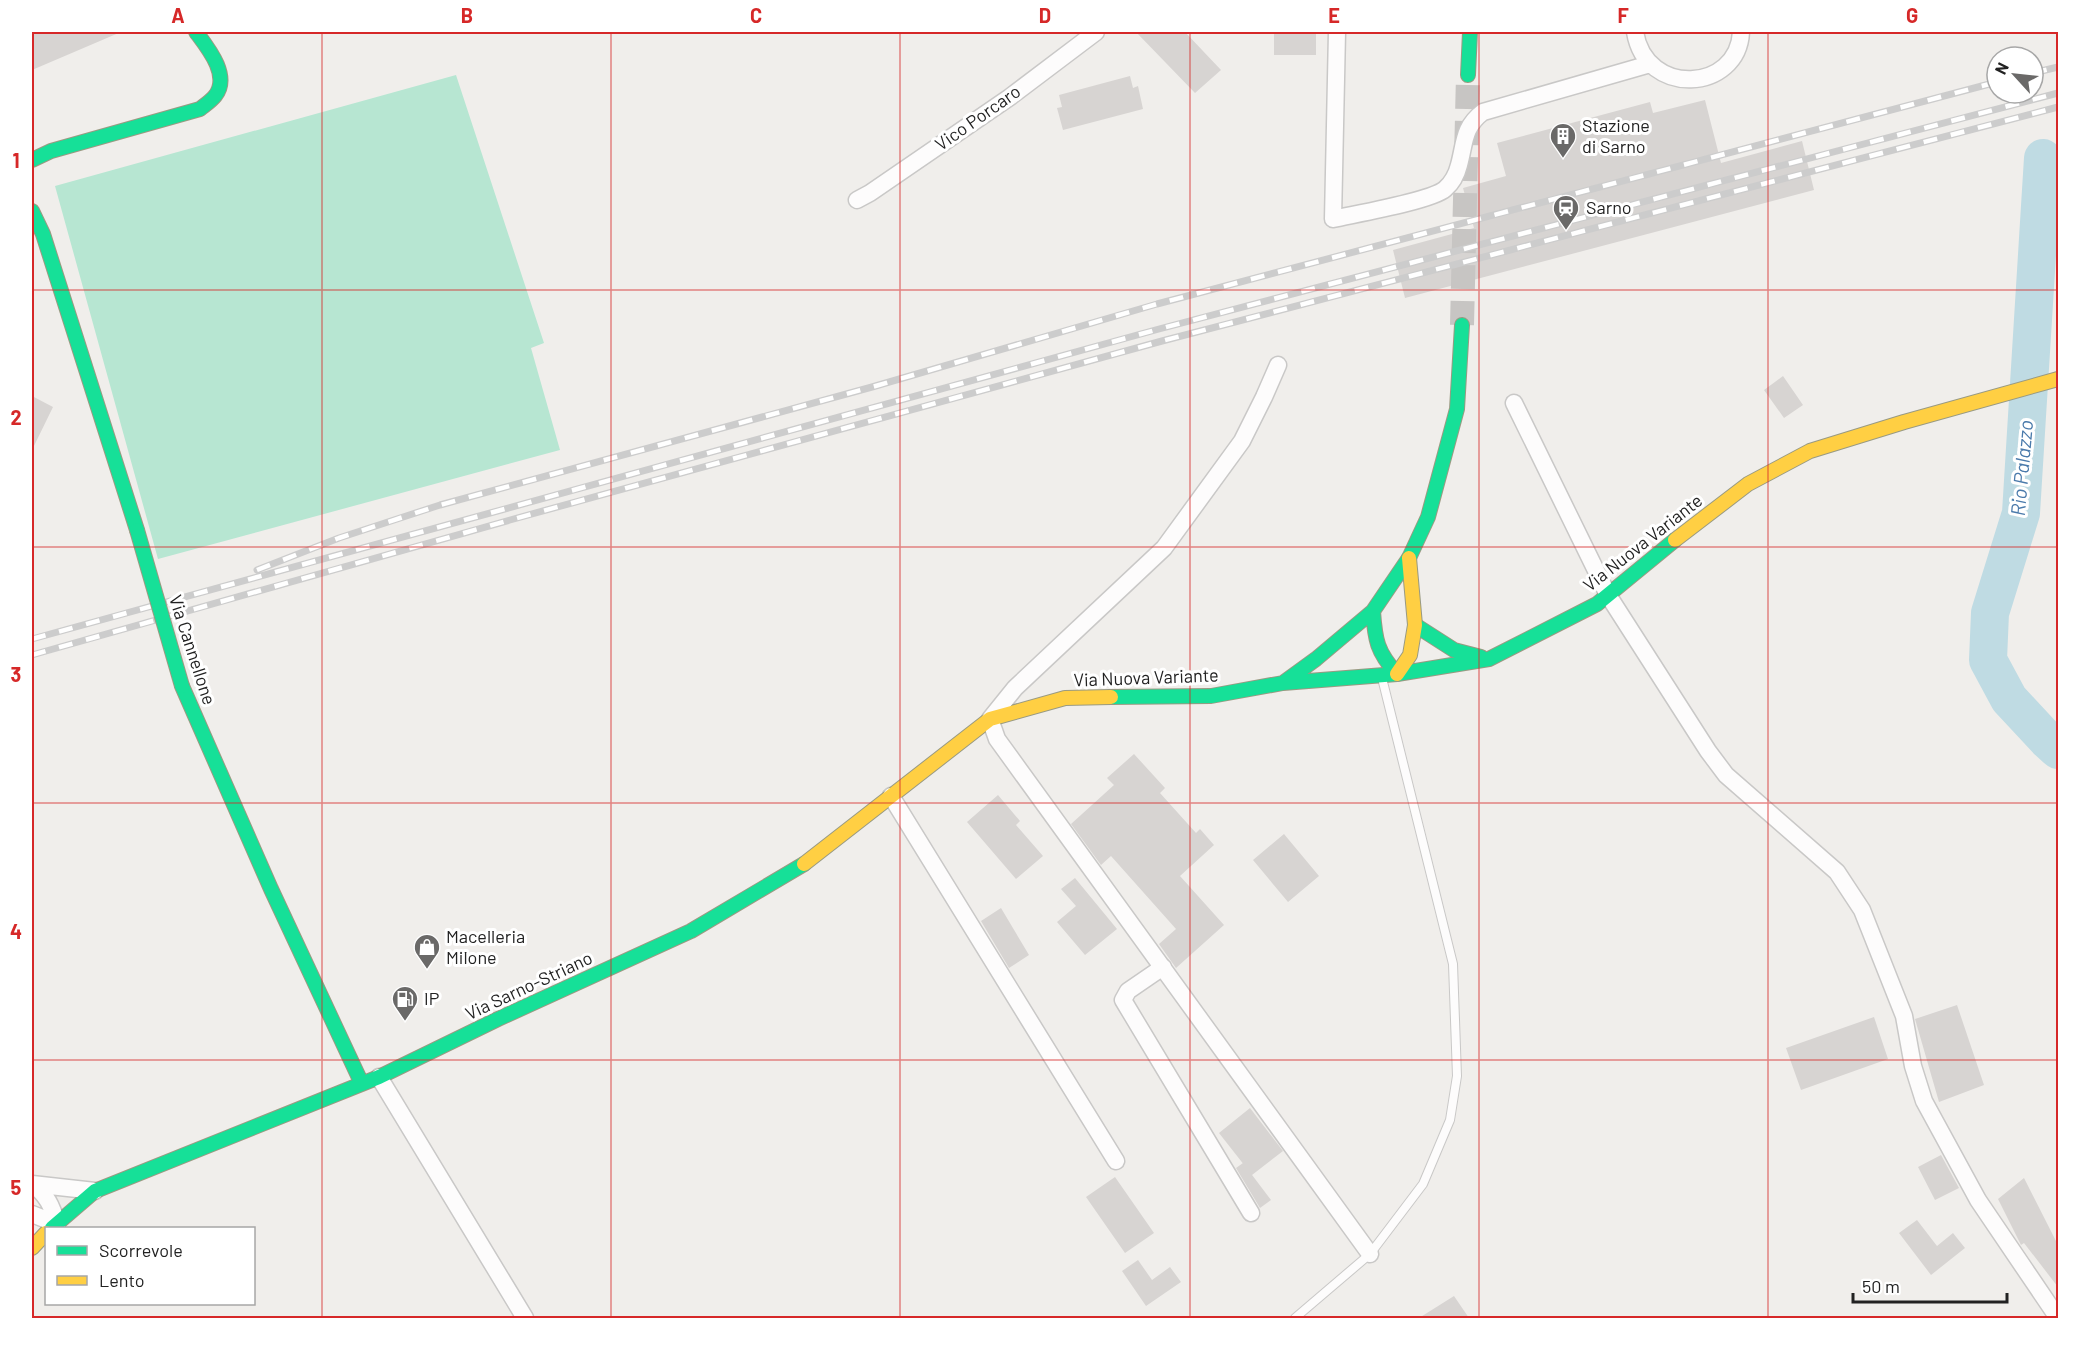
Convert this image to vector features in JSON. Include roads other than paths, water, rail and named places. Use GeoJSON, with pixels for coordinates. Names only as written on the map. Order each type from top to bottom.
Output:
{"type":"FeatureCollection","features":[{"type":"Feature","properties":{"kind":"main road"},"geometry":{"type":"LineString","coordinates":[[32,160],[51,151],[200,109],[218,92],[221,76],[210,51],[196,32]]}},
{"type":"Feature","properties":{"kind":"main road"},"geometry":{"type":"LineString","coordinates":[[1468,75],[1470,32]]}},
{"type":"Feature","properties":{"kind":"main road","name":"Via Cannellone"},"geometry":{"type":"LineString","coordinates":[[32,211],[43,234],[136,530],[182,686],[271,889],[362,1084]]}},
{"type":"Feature","properties":{"kind":"main road"},"geometry":{"type":"LineString","coordinates":[[1283,683],[1316,659],[1373,611],[1409,558],[1428,517],[1457,408],[1462,325]]}},
{"type":"Feature","properties":{"kind":"main road","name":"Via Nuova Variante"},"geometry":{"type":"LineString","coordinates":[[990,718],[1065,698],[1211,696],[1283,683],[1397,674],[1489,658],[1598,604],[1698,521],[1748,484],[1810,451],[2058,379]]}},
{"type":"Feature","properties":{"kind":"main road"},"geometry":{"type":"LineString","coordinates":[[1373,611],[1374,642],[1385,661],[1397,674],[1410,655],[1416,625],[1411,597],[1409,558]]}},
{"type":"Feature","properties":{"kind":"main road"},"geometry":{"type":"LineString","coordinates":[[1416,625],[1454,650],[1489,658]]}},
{"type":"Feature","properties":{"kind":"main road","name":"Via Sarno-Striano"},"geometry":{"type":"LineString","coordinates":[[53,1227],[95,1191],[379,1077],[498,1019],[691,931],[802,866],[990,718]]}},
{"type":"Feature","properties":{"kind":"main road","name":"Via Sarno-Striano"},"geometry":{"type":"LineString","coordinates":[[32,1248],[45,1235]]}},
{"type":"Feature","properties":{"kind":"street","name":"Vico Porcaro"},"geometry":{"type":"LineString","coordinates":[[857,200],[1010,98],[1096,32]]}},
{"type":"Feature","properties":{"kind":"street"},"geometry":{"type":"LineString","coordinates":[[1336,32],[1333,219],[1428,196],[1446,188],[1459,167],[1468,128],[1473,120],[1483,112],[1650,64]]}},
{"type":"Feature","properties":{"kind":"street"},"geometry":{"type":"LineString","coordinates":[[1635,32],[1641,53],[1650,64],[1658,71],[1681,79],[1711,74],[1729,63],[1737,50],[1741,32]]}},
{"type":"Feature","properties":{"kind":"street"},"geometry":{"type":"LineString","coordinates":[[1278,365],[1242,441],[1164,548],[1015,688],[990,718],[997,739],[1370,1254]]}},
{"type":"Feature","properties":{"kind":"street"},"geometry":{"type":"LineString","coordinates":[[1514,403],[1608,595],[1708,751],[1726,775],[1837,872],[1862,910],[1904,1016],[1913,1066],[1924,1101],[1978,1200],[2058,1318]]}},
{"type":"Feature","properties":{"kind":"street"},"geometry":{"type":"LineString","coordinates":[[891,796],[1116,1161]]}},
{"type":"Feature","properties":{"kind":"street"},"geometry":{"type":"LineString","coordinates":[[1163,967],[1128,991],[1123,1000],[1251,1214]]}},
{"type":"Feature","properties":{"kind":"street"},"geometry":{"type":"LineString","coordinates":[[379,1077],[525,1318]]}},
{"type":"Feature","properties":{"kind":"street"},"geometry":{"type":"LineString","coordinates":[[32,1184],[95,1191]]}},
{"type":"Feature","properties":{"kind":"street"},"geometry":{"type":"LineString","coordinates":[[32,1184],[51,1204],[52,1227]]}},
{"type":"Feature","properties":{"kind":"street"},"geometry":{"type":"LineString","coordinates":[[32,1214],[51,1227]]}},
{"type":"Feature","properties":{"kind":"lane"},"geometry":{"type":"LineString","coordinates":[[1295,1318],[1370,1254],[1423,1184],[1450,1120],[1457,1076],[1453,964],[1381,675]]}},
{"type":"Feature","properties":{"kind":"waterway","name":"Rio Palazzo"},"geometry":{"type":"LineString","coordinates":[[2043,158],[2021,513],[1990,613],[1988,660],[2009,699],[2058,750]]}},
{"type":"Feature","properties":{"kind":"tunnel"},"geometry":{"type":"LineString","coordinates":[[1462,325],[1468,75]]}},
{"type":"Feature","properties":{"kind":"railway"},"geometry":{"type":"LineString","coordinates":[[2045,70],[2058,67]]}},
{"type":"Feature","properties":{"kind":"railway"},"geometry":{"type":"LineString","coordinates":[[257,570],[339,538],[440,505],[872,387],[1157,304],[1985,85]]}},
{"type":"Feature","properties":{"kind":"railway"},"geometry":{"type":"LineString","coordinates":[[32,639],[1159,329],[2058,93]]}},
{"type":"Feature","properties":{"kind":"railway"},"geometry":{"type":"LineString","coordinates":[[32,655],[510,520],[1162,341],[2058,107]]}},
{"type":"Feature","properties":{"kind":"place","name":"Stazione di Sarno"},"geometry":{"type":"Point","coordinates":[1563,159]}},
{"type":"Feature","properties":{"kind":"place","name":"Sarno"},"geometry":{"type":"Point","coordinates":[1566,231]}},
{"type":"Feature","properties":{"kind":"place","name":"Macelleria Milone"},"geometry":{"type":"Point","coordinates":[427,970]}},
{"type":"Feature","properties":{"kind":"place","name":"IP"},"geometry":{"type":"Point","coordinates":[405,1022]}}]}
